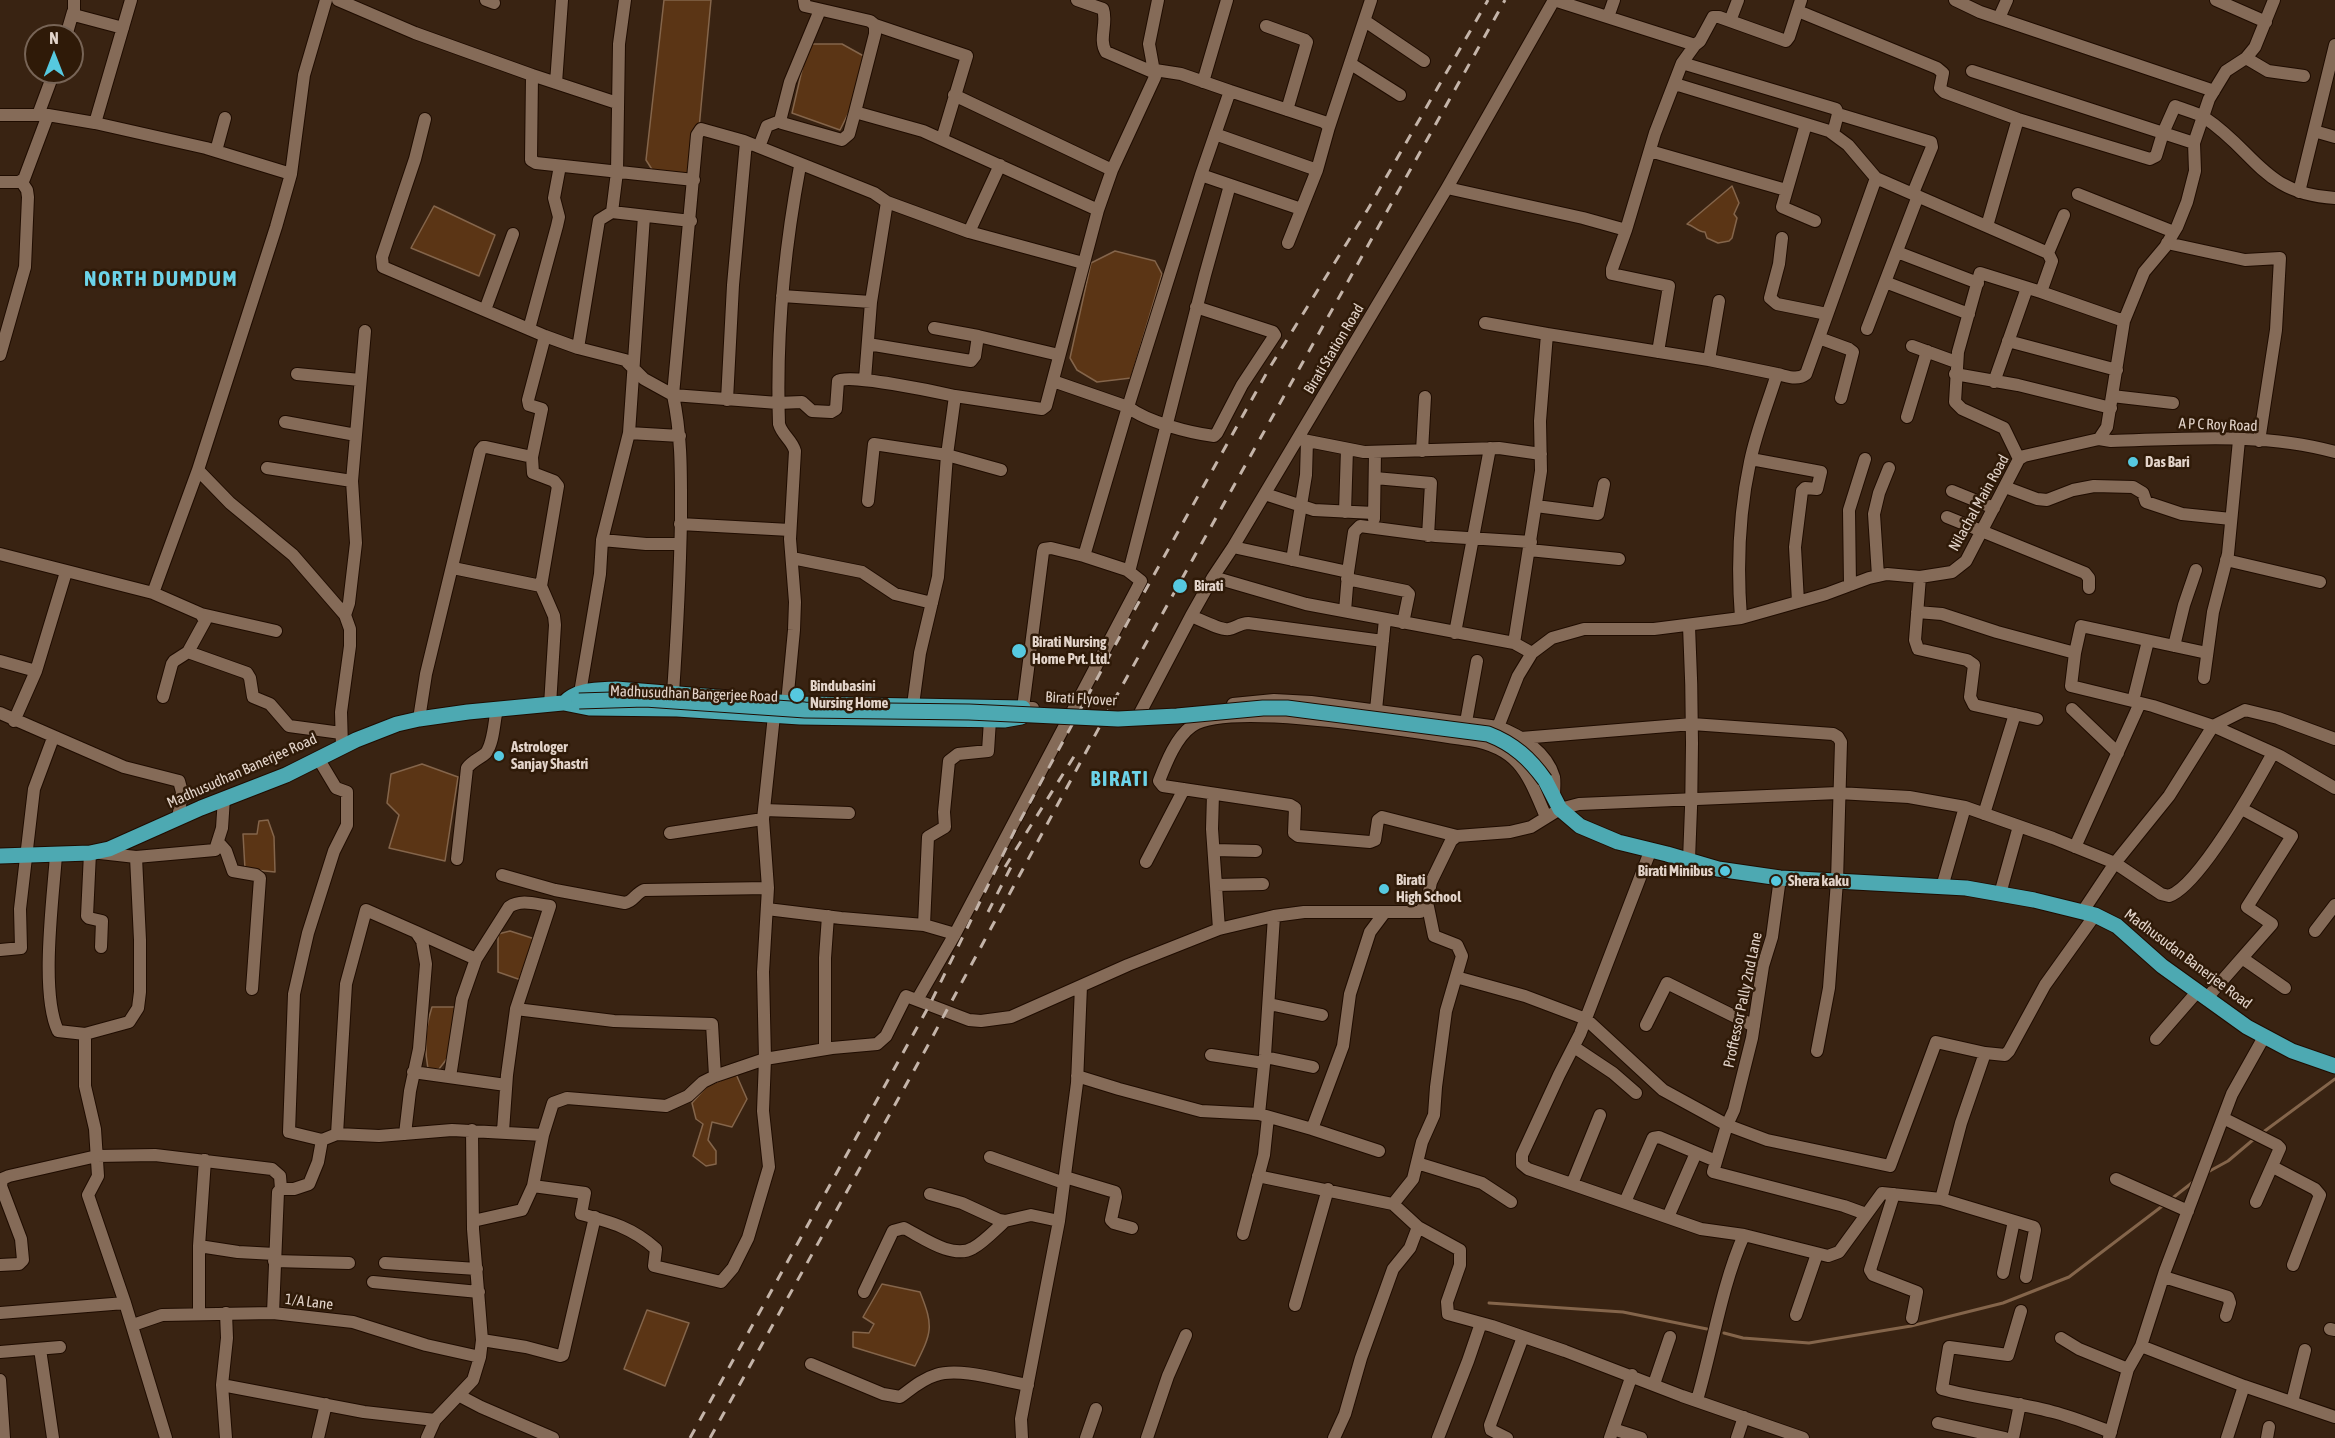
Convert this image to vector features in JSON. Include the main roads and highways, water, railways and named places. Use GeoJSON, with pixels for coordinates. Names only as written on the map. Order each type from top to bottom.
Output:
{"type":"FeatureCollection","features":[{"type":"Feature","properties":{"kind":"main road","name":"Madhusudhan Bangerjee Road"},"geometry":{"type":"LineString","coordinates":[[497,709],[557,704],[589,708],[677,709],[779,707],[912,705],[1023,708],[1021,717],[997,720],[779,707],[674,693],[616,689],[580,697]]}},
{"type":"Feature","properties":{"kind":"main road","name":"Birati Flyover"},"geometry":{"type":"LineString","coordinates":[[557,704],[580,697],[805,710],[969,712],[1118,719],[1287,708],[1488,734],[1521,752],[1533,763],[1557,803]]}},
{"type":"Feature","properties":{"kind":"main road","name":"Madhusudhan Banerjee Road"},"geometry":{"type":"LineString","coordinates":[[0,856],[92,853],[110,849],[224,798],[286,775],[318,758],[342,740],[419,719],[497,709]]}},
{"type":"Feature","properties":{"kind":"main road","name":"Madhusudan Banerjee Road"},"geometry":{"type":"LineString","coordinates":[[1557,803],[1580,826],[1618,842],[1736,873],[1914,887],[1942,886],[2000,894],[2089,913],[2117,926],[2162,966],[2201,996],[2264,1037],[2292,1051],[2334,1066]]}},
{"type":"Feature","properties":{"kind":"waterway"},"geometry":{"type":"LineString","coordinates":[[2262,1133],[2335,1079]]}},
{"type":"Feature","properties":{"kind":"waterway"},"geometry":{"type":"LineString","coordinates":[[2206,1173],[2228,1161],[2254,1139]]}},
{"type":"Feature","properties":{"kind":"waterway"},"geometry":{"type":"LineString","coordinates":[[2170,1200],[2193,1182]]}},
{"type":"Feature","properties":{"kind":"waterway"},"geometry":{"type":"LineString","coordinates":[[1724,1333],[1743,1338],[1809,1343],[1911,1326],[2003,1303],[2069,1277],[2165,1204]]}},
{"type":"Feature","properties":{"kind":"waterway"},"geometry":{"type":"LineString","coordinates":[[1489,1303],[1623,1312],[1707,1329]]}},
{"type":"Feature","properties":{"kind":"railway"},"geometry":{"type":"LineString","coordinates":[[690,1438],[930,1004],[1015,830],[1131,616],[1270,367],[1368,209],[1488,0]]}},
{"type":"Feature","properties":{"kind":"railway"},"geometry":{"type":"LineString","coordinates":[[710,1438],[927,1047],[1107,713],[1505,0]]}},
{"type":"Feature","properties":{"kind":"railway"},"geometry":{"type":"LineString","coordinates":[[1005,867],[1078,750]]}},
{"type":"Feature","properties":{"kind":"railway"},"geometry":{"type":"LineString","coordinates":[[988,912],[1014,861]]}},
{"type":"Feature","properties":{"kind":"place","name":"Das Bari"},"geometry":{"type":"Point","coordinates":[2133,462]}},
{"type":"Feature","properties":{"kind":"place","name":"Birati"},"geometry":{"type":"Point","coordinates":[1180,586]}},
{"type":"Feature","properties":{"kind":"place","name":"Birati Nursing Home Pvt. Ltd."},"geometry":{"type":"Point","coordinates":[1019,651]}},
{"type":"Feature","properties":{"kind":"place","name":"Bindubasini Nursing Home"},"geometry":{"type":"Point","coordinates":[797,695]}},
{"type":"Feature","properties":{"kind":"place","name":"Astrologer Sanjay Shastri"},"geometry":{"type":"Point","coordinates":[499,756]}},
{"type":"Feature","properties":{"kind":"place","name":"Birati Minibus"},"geometry":{"type":"Point","coordinates":[1725,871]}},
{"type":"Feature","properties":{"kind":"place","name":"Shera kaku"},"geometry":{"type":"Point","coordinates":[1776,881]}},
{"type":"Feature","properties":{"kind":"place","name":"Birati High School"},"geometry":{"type":"Point","coordinates":[1384,889]}},
{"type":"Feature","properties":{"kind":"district","name":"NORTH DUMDUM"},"geometry":{"type":"Point","coordinates":[161,279]}},
{"type":"Feature","properties":{"kind":"district","name":"BIRATI"},"geometry":{"type":"Point","coordinates":[1120,779]}}]}
